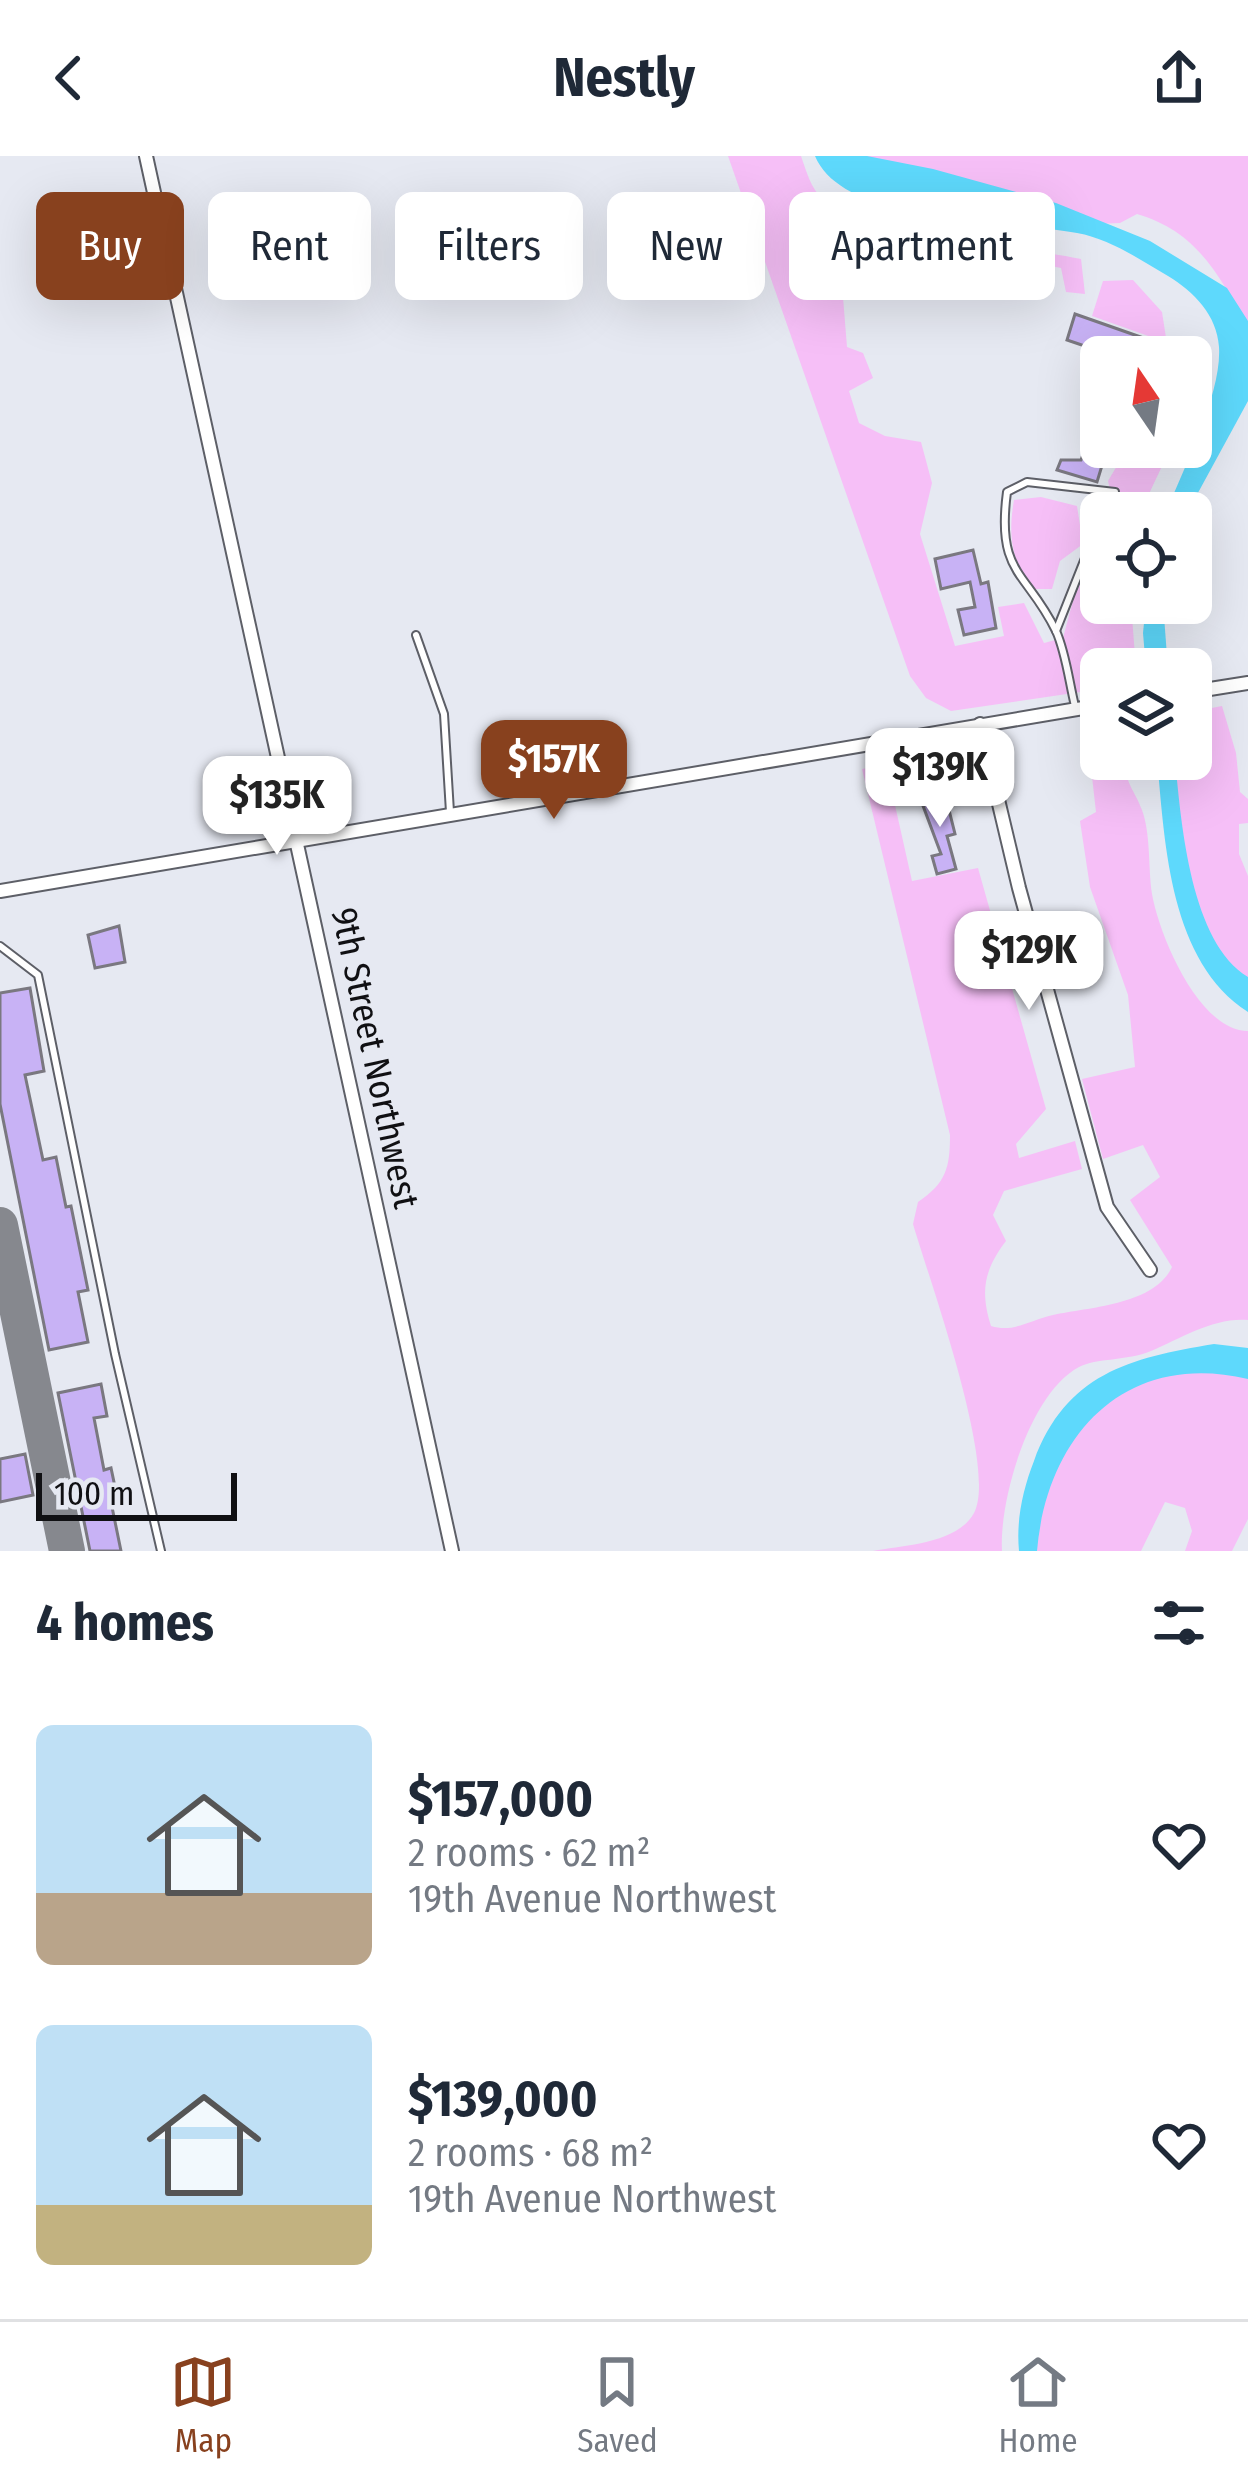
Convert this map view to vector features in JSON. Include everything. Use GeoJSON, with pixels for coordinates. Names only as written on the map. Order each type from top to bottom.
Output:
{"type":"FeatureCollection","features":[{"type":"Feature","properties":{"kind":"street","name":"9th Street Northwest"},"geometry":{"type":"LineString","coordinates":[[146,156],[452,1551]]}},
{"type":"Feature","properties":{"kind":"street"},"geometry":{"type":"LineString","coordinates":[[1212,688],[1248,683]]}},
{"type":"Feature","properties":{"kind":"street"},"geometry":{"type":"LineString","coordinates":[[0,891],[1080,708]]}},
{"type":"Feature","properties":{"kind":"street"},"geometry":{"type":"LineString","coordinates":[[980,724],[1019,888],[1107,1207],[1150,1270]]}},
{"type":"Feature","properties":{"kind":"lane"},"geometry":{"type":"LineString","coordinates":[[1076,709],[1056,631],[1013,572],[1003,522],[1007,492],[1027,482],[1115,492]]}},
{"type":"Feature","properties":{"kind":"lane"},"geometry":{"type":"LineString","coordinates":[[1056,631],[1080,571]]}},
{"type":"Feature","properties":{"kind":"lane"},"geometry":{"type":"LineString","coordinates":[[416,634],[444,714],[443,759],[450,816]]}},
{"type":"Feature","properties":{"kind":"lane"},"geometry":{"type":"LineString","coordinates":[[0,946],[38,975],[115,1354],[161,1551]]}},
{"type":"Feature","properties":{"kind":"shaded area"},"geometry":{"type":"Polygon","coordinates":[[[728,156],[801,156],[817,192],[789,192],[789,300],[843,300],[847,347],[863,353],[873,378],[849,391],[859,423],[885,436],[921,442],[932,483],[920,534],[955,646],[1004,636],[998,607],[1024,603],[1044,643],[1063,638],[1080,584],[1080,624],[1133,624],[1134,648],[1080,648],[1080,692],[951,711],[926,698],[910,676],[765,262],[765,192],[741,192],[728,156]]]}},
{"type":"Feature","properties":{"kind":"shaded area"},"geometry":{"type":"Polygon","coordinates":[[[845,156],[1248,156],[1248,325],[1204,257],[1158,222],[1137,214],[1120,223],[1095,224],[1055,213],[1055,192],[977,192],[845,156]]]}},
{"type":"Feature","properties":{"kind":"shaded area"},"geometry":{"type":"Polygon","coordinates":[[[1055,254],[1081,259],[1085,294],[1066,292],[1061,268],[1055,267],[1055,254]]]}},
{"type":"Feature","properties":{"kind":"shaded area"},"geometry":{"type":"Polygon","coordinates":[[[1133,280],[1162,312],[1166,336],[1148,336],[1092,316],[1103,281],[1133,280]]]}},
{"type":"Feature","properties":{"kind":"shaded area"},"geometry":{"type":"Polygon","coordinates":[[[1116,468],[1161,468],[1150,492],[1111,492],[1108,481],[1116,468]]]}},
{"type":"Feature","properties":{"kind":"shaded area"},"geometry":{"type":"Polygon","coordinates":[[[1041,497],[1077,506],[1080,546],[1060,561],[1052,589],[1032,589],[1019,568],[1011,525],[1014,500],[1041,497]]]}},
{"type":"Feature","properties":{"kind":"shaded area"},"geometry":{"type":"Polygon","coordinates":[[[1222,706],[1236,753],[1240,792],[1248,799],[1248,823],[1239,824],[1239,854],[1248,876],[1248,995],[1198,932],[1169,810],[1177,780],[1212,780],[1212,708],[1222,706]]]}},
{"type":"Feature","properties":{"kind":"shaded area"},"geometry":{"type":"Polygon","coordinates":[[[886,765],[912,881],[978,868],[1046,1109],[1016,1144],[1019,1158],[1075,1141],[1082,1169],[1004,1191],[993,1215],[1006,1241],[986,1281],[991,1326],[1022,1325],[1136,1297],[1163,1280],[1172,1267],[1130,1200],[1160,1177],[1143,1145],[1103,1159],[1082,1079],[1135,1067],[1128,995],[1090,887],[1080,821],[1096,812],[1092,780],[1128,780],[1147,830],[1152,894],[1163,933],[1184,978],[1213,1015],[1230,1027],[1248,1031],[1248,1320],[1211,1325],[1142,1354],[1086,1364],[1062,1380],[1046,1399],[1021,1449],[1006,1504],[1002,1551],[873,1551],[955,1531],[974,1513],[979,1490],[969,1416],[913,1224],[918,1202],[944,1174],[950,1135],[862,769],[886,765]]]}},
{"type":"Feature","properties":{"kind":"shaded area"},"geometry":{"type":"Polygon","coordinates":[[[1248,1359],[1248,1519],[1232,1551],[1185,1551],[1192,1531],[1185,1508],[1165,1502],[1141,1551],[1031,1551],[1043,1481],[1113,1380],[1248,1359]]]}},
{"type":"Feature","properties":{"kind":"water"},"geometry":{"type":"Polygon","coordinates":[[[815,156],[867,156],[1016,192],[853,192],[832,179],[815,156]]]}},
{"type":"Feature","properties":{"kind":"water"},"geometry":{"type":"Polygon","coordinates":[[[1055,203],[1150,241],[1227,288],[1248,321],[1248,401],[1212,467],[1212,394],[1219,347],[1209,315],[1178,282],[1089,236],[1055,230],[1055,203]]]}},
{"type":"Feature","properties":{"kind":"water"},"geometry":{"type":"Polygon","coordinates":[[[1185,468],[1212,468],[1198,492],[1175,492],[1185,468]]]}},
{"type":"Feature","properties":{"kind":"water"},"geometry":{"type":"Polygon","coordinates":[[[1144,624],[1165,624],[1166,648],[1144,648],[1144,624]]]}},
{"type":"Feature","properties":{"kind":"water"},"geometry":{"type":"Polygon","coordinates":[[[1159,780],[1177,780],[1201,909],[1228,960],[1248,977],[1248,1012],[1222,990],[1187,932],[1163,827],[1159,780]]]}},
{"type":"Feature","properties":{"kind":"water"},"geometry":{"type":"Polygon","coordinates":[[[1214,1344],[1248,1348],[1248,1379],[1204,1373],[1165,1377],[1130,1390],[1100,1411],[1076,1438],[1057,1471],[1037,1551],[1019,1551],[1027,1483],[1047,1432],[1064,1408],[1083,1389],[1128,1364],[1214,1344]]]}},
{"type":"Feature","properties":{"kind":"building"},"geometry":{"type":"Polygon","coordinates":[[[1075,314],[1138,336],[1080,336],[1080,344],[1067,340],[1075,314]]]}},
{"type":"Feature","properties":{"kind":"building"},"geometry":{"type":"Polygon","coordinates":[[[1061,460],[1080,460],[1080,468],[1101,468],[1097,482],[1057,470],[1061,460]]]}},
{"type":"Feature","properties":{"kind":"building"},"geometry":{"type":"Polygon","coordinates":[[[973,550],[981,584],[988,582],[996,628],[964,635],[958,610],[975,607],[970,582],[941,589],[935,559],[973,550]]]}},
{"type":"Feature","properties":{"kind":"building"},"geometry":{"type":"Polygon","coordinates":[[[936,791],[940,804],[947,802],[955,834],[947,836],[956,869],[937,874],[932,856],[941,854],[919,795],[936,791]]]}},
{"type":"Feature","properties":{"kind":"building"},"geometry":{"type":"Polygon","coordinates":[[[119,926],[125,962],[95,968],[88,935],[119,926]]]}},
{"type":"Feature","properties":{"kind":"building"},"geometry":{"type":"Polygon","coordinates":[[[30,988],[44,1071],[25,1075],[43,1160],[56,1157],[66,1207],[71,1206],[88,1290],[78,1292],[88,1342],[49,1350],[0,1104],[0,993],[30,988]]]}},
{"type":"Feature","properties":{"kind":"building"},"geometry":{"type":"Polygon","coordinates":[[[101,1384],[107,1416],[94,1418],[104,1470],[111,1468],[119,1506],[112,1507],[121,1551],[90,1551],[58,1393],[101,1384]]]}},
{"type":"Feature","properties":{"kind":"building"},"geometry":{"type":"Polygon","coordinates":[[[25,1454],[33,1495],[0,1502],[0,1459],[25,1454]]]}},
{"type":"Feature","properties":{"kind":"taxiway"},"geometry":{"type":"LineString","coordinates":[[0,1225],[67,1551]]}}]}
